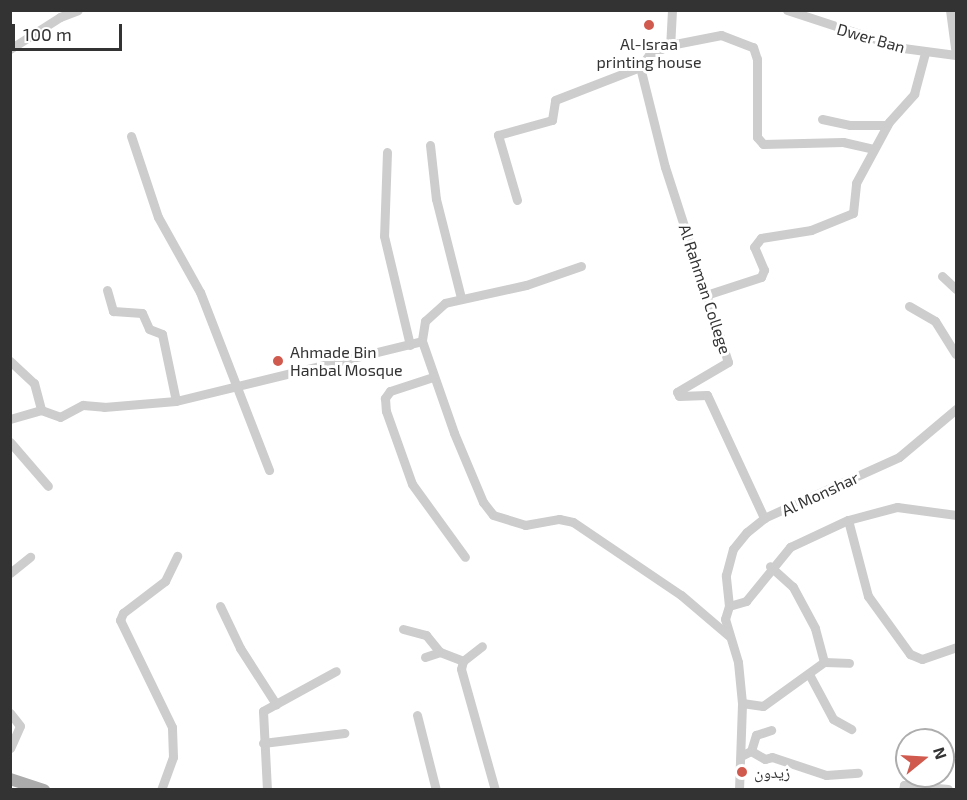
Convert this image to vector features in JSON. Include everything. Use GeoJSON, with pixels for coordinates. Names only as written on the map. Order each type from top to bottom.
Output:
{"type":"FeatureCollection","features":[{"type":"Feature","properties":{"kind":"main road"},"geometry":{"type":"LineString","coordinates":[[10,779],[44,789]]}},
{"type":"Feature","properties":{"kind":"street"},"geometry":{"type":"LineString","coordinates":[[10,49],[60,17],[78,10]]}},
{"type":"Feature","properties":{"kind":"street"},"geometry":{"type":"LineString","coordinates":[[670,45],[672,10]]}},
{"type":"Feature","properties":{"kind":"street","name":"Dwer Ban"},"geometry":{"type":"LineString","coordinates":[[788,10],[925,53],[956,55]]}},
{"type":"Feature","properties":{"kind":"street"},"geometry":{"type":"LineString","coordinates":[[950,10],[956,55]]}},
{"type":"Feature","properties":{"kind":"street"},"geometry":{"type":"LineString","coordinates":[[518,200],[498,135],[552,120],[555,100],[640,67],[649,55],[670,45],[722,35],[753,47],[757,59],[758,137],[763,144],[843,142],[873,149]]}},
{"type":"Feature","properties":{"kind":"street"},"geometry":{"type":"LineString","coordinates":[[706,295],[761,277],[764,270],[754,247],[761,238],[811,230],[853,213],[856,183],[887,125],[914,94],[925,53]]}},
{"type":"Feature","properties":{"kind":"street","name":"Al Rahman College"},"geometry":{"type":"LineString","coordinates":[[640,67],[664,167],[728,363],[677,392],[679,396],[706,395],[764,518]]}},
{"type":"Feature","properties":{"kind":"street"},"geometry":{"type":"LineString","coordinates":[[822,119],[850,125],[887,125]]}},
{"type":"Feature","properties":{"kind":"street"},"geometry":{"type":"LineString","coordinates":[[131,136],[158,217],[200,292],[239,386],[269,470]]}},
{"type":"Feature","properties":{"kind":"street"},"geometry":{"type":"LineString","coordinates":[[430,145],[436,199],[461,298]]}},
{"type":"Feature","properties":{"kind":"street"},"geometry":{"type":"LineString","coordinates":[[387,152],[384,236],[410,345]]}},
{"type":"Feature","properties":{"kind":"street"},"geometry":{"type":"LineString","coordinates":[[581,266],[526,285],[461,298],[433,312],[425,321],[422,341],[433,377],[483,502],[493,515],[525,525],[559,519],[573,522],[681,595],[729,636]]}},
{"type":"Feature","properties":{"kind":"street"},"geometry":{"type":"LineString","coordinates":[[942,276],[957,290]]}},
{"type":"Feature","properties":{"kind":"street"},"geometry":{"type":"LineString","coordinates":[[107,290],[113,311],[142,313],[149,329],[162,334],[176,400]]}},
{"type":"Feature","properties":{"kind":"street"},"geometry":{"type":"LineString","coordinates":[[909,306],[935,321],[957,354]]}},
{"type":"Feature","properties":{"kind":"street"},"geometry":{"type":"LineString","coordinates":[[10,419],[41,410],[60,417],[83,405],[104,407],[176,400],[422,341]]}},
{"type":"Feature","properties":{"kind":"street"},"geometry":{"type":"LineString","coordinates":[[10,361],[34,383],[41,410]]}},
{"type":"Feature","properties":{"kind":"street"},"geometry":{"type":"LineString","coordinates":[[433,377],[390,391],[385,398],[386,411],[412,484],[465,557]]}},
{"type":"Feature","properties":{"kind":"street","name":"Al Monshar"},"geometry":{"type":"LineString","coordinates":[[739,789],[742,703],[738,663],[725,619],[729,606],[726,575],[733,549],[764,518],[899,457],[957,409]]}},
{"type":"Feature","properties":{"kind":"street"},"geometry":{"type":"LineString","coordinates":[[10,442],[48,486]]}},
{"type":"Feature","properties":{"kind":"street"},"geometry":{"type":"LineString","coordinates":[[729,606],[746,601],[771,566],[790,547],[848,520],[897,507],[957,515]]}},
{"type":"Feature","properties":{"kind":"street"},"geometry":{"type":"LineString","coordinates":[[848,520],[868,596],[910,654],[922,659],[957,646]]}},
{"type":"Feature","properties":{"kind":"street"},"geometry":{"type":"LineString","coordinates":[[10,573],[30,556]]}},
{"type":"Feature","properties":{"kind":"street"},"geometry":{"type":"LineString","coordinates":[[161,789],[173,757],[172,727],[120,620],[124,612],[165,581],[177,556]]}},
{"type":"Feature","properties":{"kind":"street"},"geometry":{"type":"LineString","coordinates":[[771,566],[793,587],[814,628],[824,662]]}},
{"type":"Feature","properties":{"kind":"street"},"geometry":{"type":"LineString","coordinates":[[220,606],[240,648],[276,704]]}},
{"type":"Feature","properties":{"kind":"street"},"geometry":{"type":"LineString","coordinates":[[403,629],[426,635],[440,652],[463,661]]}},
{"type":"Feature","properties":{"kind":"street"},"geometry":{"type":"LineString","coordinates":[[482,646],[463,661],[461,669],[495,789]]}},
{"type":"Feature","properties":{"kind":"street"},"geometry":{"type":"LineString","coordinates":[[424,657],[440,652]]}},
{"type":"Feature","properties":{"kind":"street"},"geometry":{"type":"LineString","coordinates":[[742,703],[763,706],[824,662],[849,663]]}},
{"type":"Feature","properties":{"kind":"street"},"geometry":{"type":"LineString","coordinates":[[267,789],[261,715],[276,704],[336,671]]}},
{"type":"Feature","properties":{"kind":"street"},"geometry":{"type":"LineString","coordinates":[[808,674],[833,719],[852,729]]}},
{"type":"Feature","properties":{"kind":"street"},"geometry":{"type":"LineString","coordinates":[[10,713],[20,726],[10,748]]}},
{"type":"Feature","properties":{"kind":"street"},"geometry":{"type":"LineString","coordinates":[[417,716],[436,789]]}},
{"type":"Feature","properties":{"kind":"street"},"geometry":{"type":"LineString","coordinates":[[741,756],[751,751],[756,735],[771,730]]}},
{"type":"Feature","properties":{"kind":"street"},"geometry":{"type":"LineString","coordinates":[[263,743],[344,733]]}},
{"type":"Feature","properties":{"kind":"street"},"geometry":{"type":"LineString","coordinates":[[751,751],[765,759],[772,757],[826,775],[858,772]]}},
{"type":"Feature","properties":{"kind":"street"},"geometry":{"type":"LineString","coordinates":[[903,789],[904,785],[948,789]]}},
{"type":"Feature","properties":{"kind":"place","name":"Al-Israa printing house"},"geometry":{"type":"Point","coordinates":[649,25]}},
{"type":"Feature","properties":{"kind":"place","name":"Ahmade Bin Hanbal Mosque"},"geometry":{"type":"Point","coordinates":[278,361]}},
{"type":"Feature","properties":{"kind":"place","name":"زيدون"},"geometry":{"type":"Point","coordinates":[742,772]}}]}
